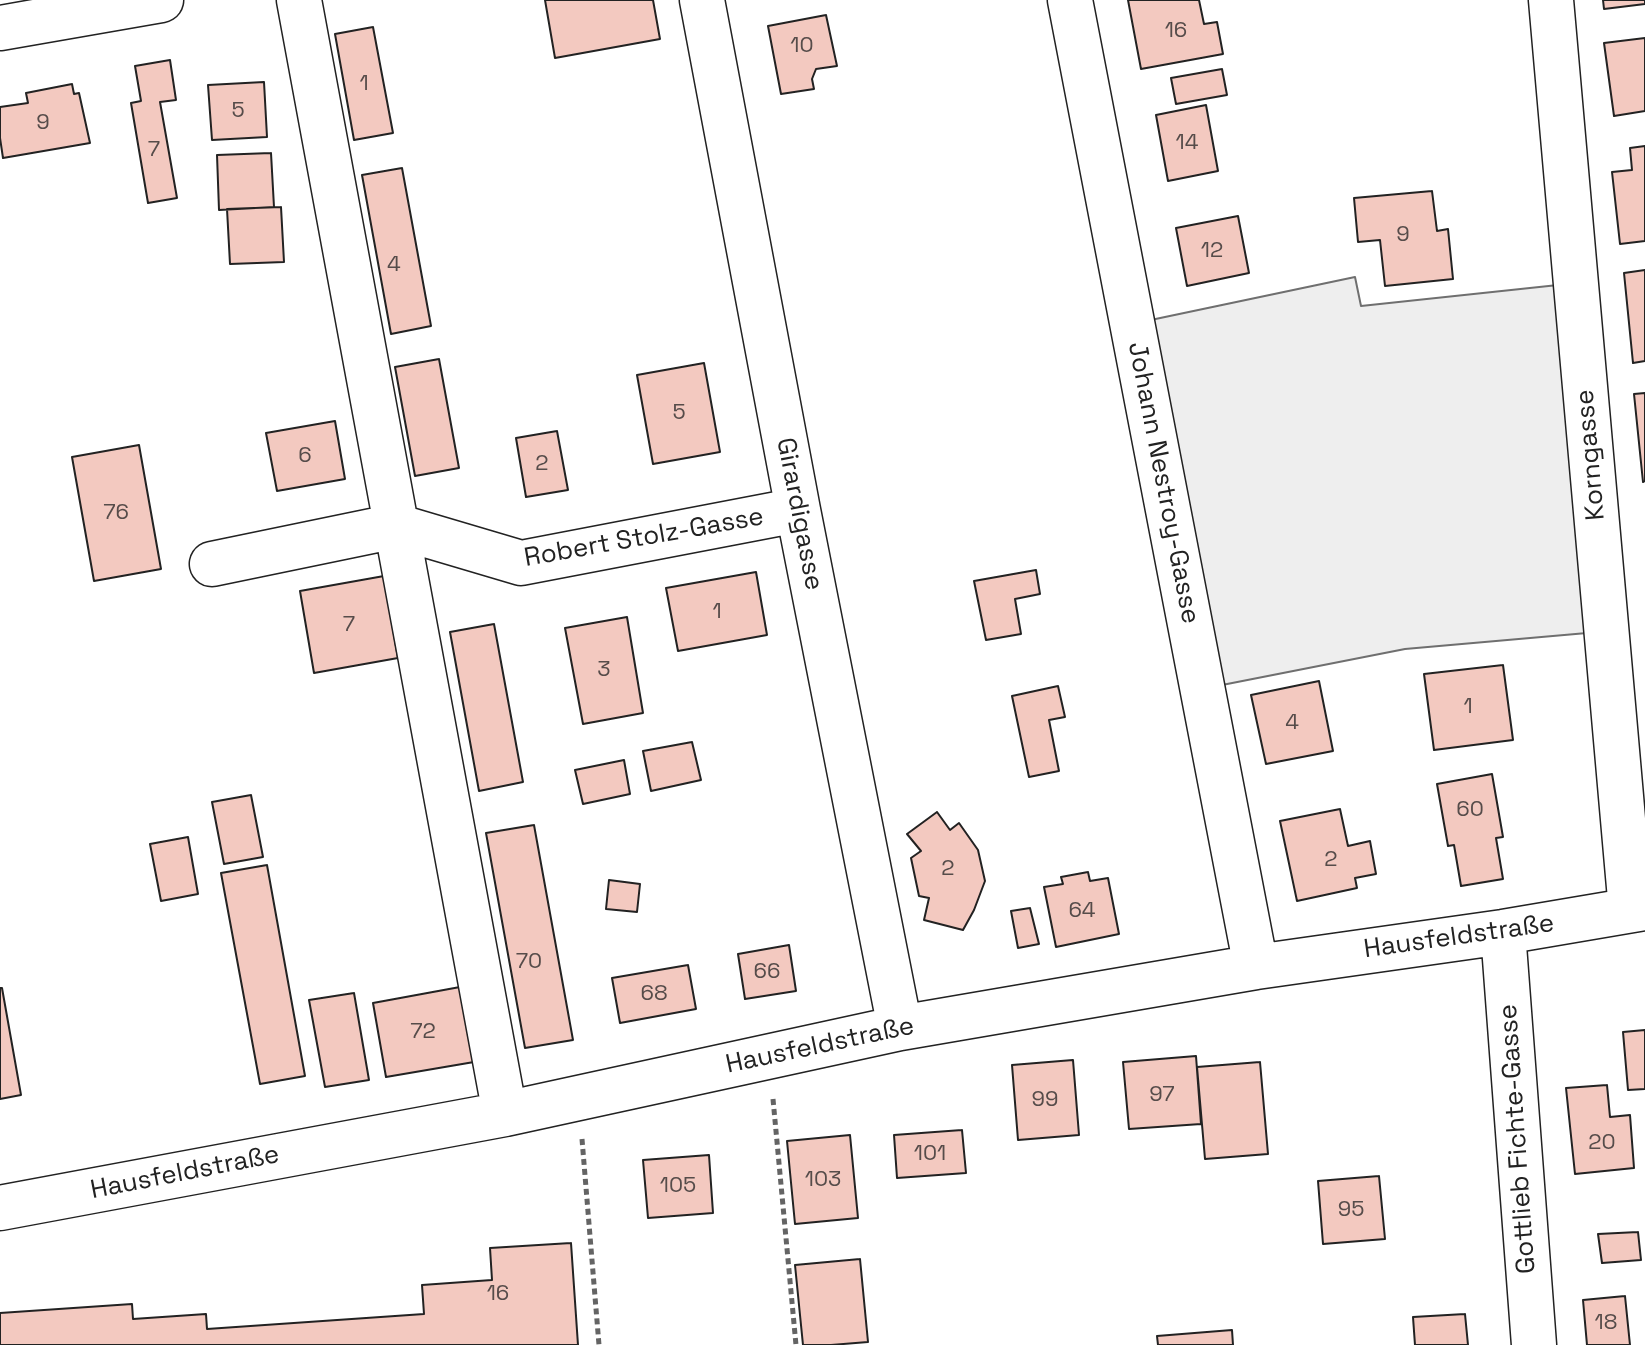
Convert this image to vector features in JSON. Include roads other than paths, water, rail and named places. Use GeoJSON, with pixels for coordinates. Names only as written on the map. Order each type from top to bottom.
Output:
{"type":"FeatureCollection","features":[{"type":"Feature","properties":{"kind":"street"},"geometry":{"type":"LineString","coordinates":[[0,28],[161,0]]}},
{"type":"Feature","properties":{"kind":"street"},"geometry":{"type":"LineString","coordinates":[[299,0],[505,1114]]}},
{"type":"Feature","properties":{"kind":"street","name":"Girardigasse"},"geometry":{"type":"LineString","coordinates":[[702,0],[900,1028]]}},
{"type":"Feature","properties":{"kind":"street","name":"Johann Nestroy-Gasse"},"geometry":{"type":"LineString","coordinates":[[1070,0],[1256,967]]}},
{"type":"Feature","properties":{"kind":"street","name":"Korngasse"},"geometry":{"type":"LineString","coordinates":[[1551,0],[1638,909]]}},
{"type":"Feature","properties":{"kind":"street","name":"Robert Stolz-Gasse"},"geometry":{"type":"LineString","coordinates":[[212,564],[396,526],[521,563],[798,510]]}},
{"type":"Feature","properties":{"kind":"street","name":"Hausfeldstraße"},"geometry":{"type":"LineString","coordinates":[[0,1208],[505,1114],[900,1028],[1256,967],[1503,932],[1638,909]]}},
{"type":"Feature","properties":{"kind":"street","name":"Gottlieb Fichte-Gasse"},"geometry":{"type":"LineString","coordinates":[[1503,932],[1534,1345]]}}]}
